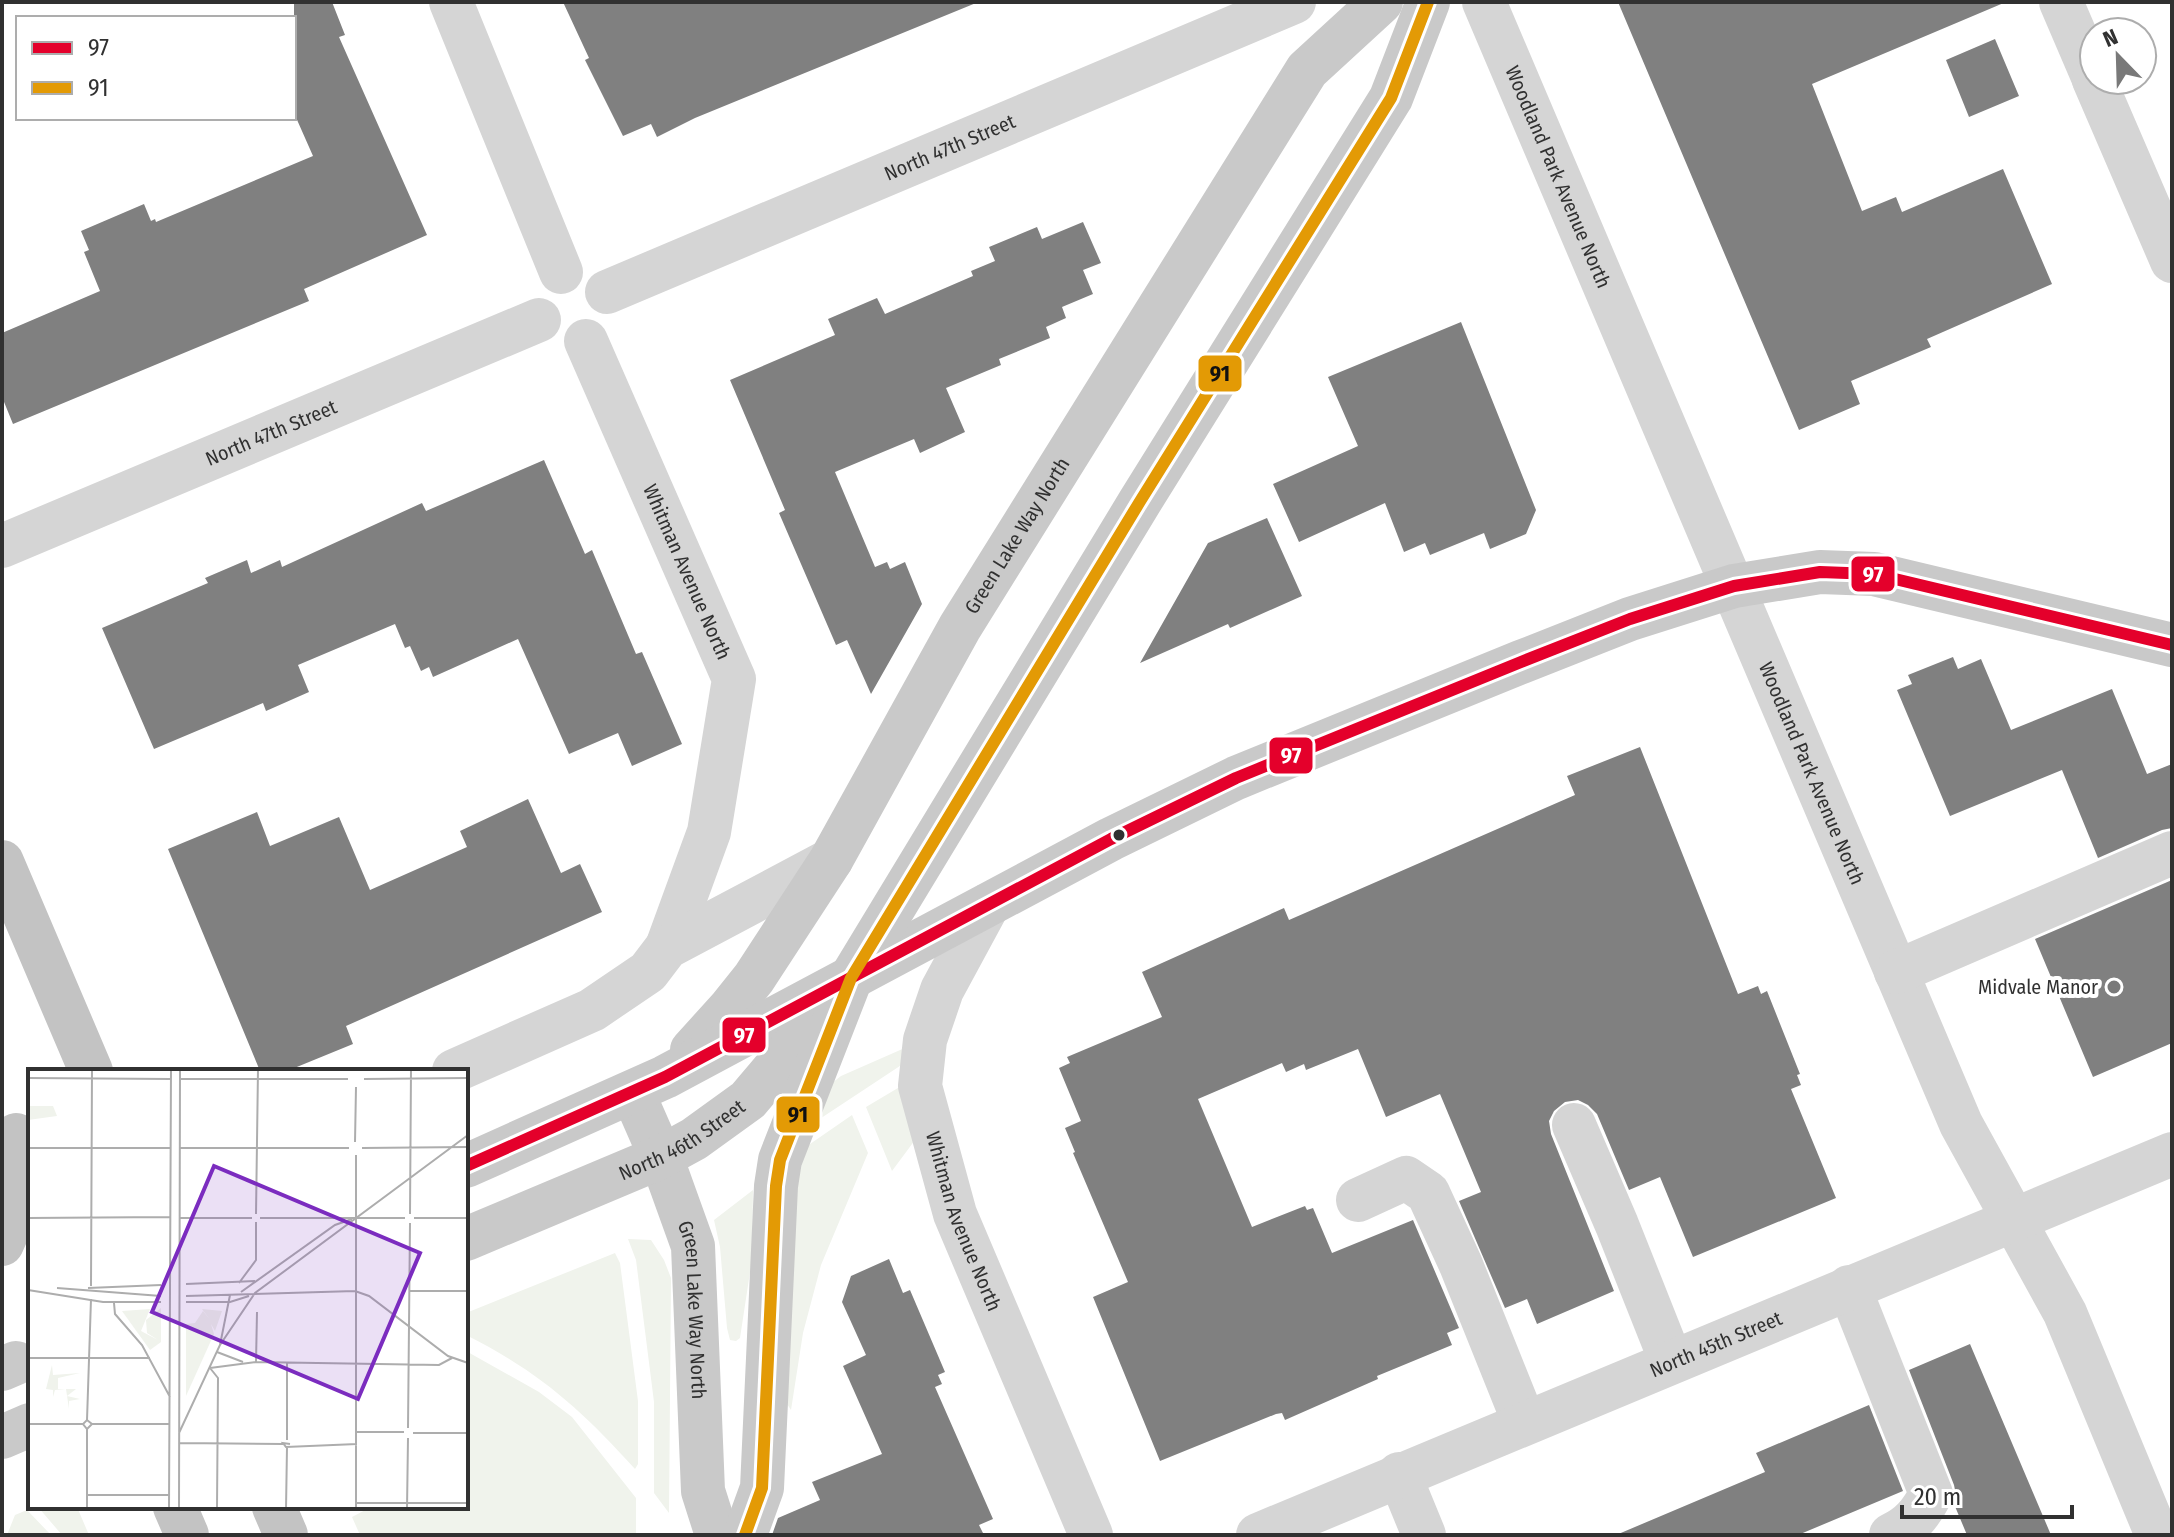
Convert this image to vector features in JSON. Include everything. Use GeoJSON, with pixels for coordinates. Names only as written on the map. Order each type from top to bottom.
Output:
{"type":"FeatureCollection","features":[{"type":"Feature","properties":{"kind":"highway"},"geometry":{"type":"LineString","coordinates":[[2,862],[90,1069]]}},
{"type":"Feature","properties":{"kind":"highway"},"geometry":{"type":"LineString","coordinates":[[2,1244],[18,1197],[20,1171],[16,1134]]}},
{"type":"Feature","properties":{"kind":"highway"},"geometry":{"type":"LineString","coordinates":[[176,1509],[187,1535]]}},
{"type":"Feature","properties":{"kind":"highway"},"geometry":{"type":"LineString","coordinates":[[275,1509],[286,1535]]}},
{"type":"Feature","properties":{"kind":"main road","name":"Green Lake Way North"},"geometry":{"type":"LineString","coordinates":[[717,1535],[703,1491],[693,1246],[661,1157],[649,1085],[730,1008],[754,978],[831,860],[960,627],[1307,70],[1381,2]]}},
{"type":"Feature","properties":{"kind":"main road"},"geometry":{"type":"LineString","coordinates":[[745,1535],[762,1488],[780,1160],[851,978],[1139,503],[1391,98],[1428,2]]}},
{"type":"Feature","properties":{"kind":"main road","name":"North 46th Street"},"geometry":{"type":"LineString","coordinates":[[468,1165],[649,1085],[1111,839],[1236,778],[1630,619],[1734,586],[1820,572],[1874,574],[2172,645]]}},
{"type":"Feature","properties":{"kind":"main road","name":"North 46th Street"},"geometry":{"type":"LineString","coordinates":[[468,1238],[661,1157],[694,1139],[748,1100],[851,978]]}},
{"type":"Feature","properties":{"kind":"main road"},"geometry":{"type":"LineString","coordinates":[[2,1437],[28,1426]]}},
{"type":"Feature","properties":{"kind":"street"},"geometry":{"type":"LineString","coordinates":[[451,2],[561,272]]}},
{"type":"Feature","properties":{"kind":"street","name":"North 47th Street"},"geometry":{"type":"LineString","coordinates":[[607,292],[1294,2]]}},
{"type":"Feature","properties":{"kind":"street","name":"Woodland Park Avenue North"},"geometry":{"type":"LineString","coordinates":[[1484,2],[1961,1124],[2065,1313],[2157,1535]]}},
{"type":"Feature","properties":{"kind":"street"},"geometry":{"type":"LineString","coordinates":[[2061,2],[2078,42]]}},
{"type":"Feature","properties":{"kind":"street"},"geometry":{"type":"LineString","coordinates":[[2101,96],[2172,261]]}},
{"type":"Feature","properties":{"kind":"street"},"geometry":{"type":"LineString","coordinates":[[582,270],[594,275],[607,292],[610,309],[607,322],[600,332],[586,341],[568,343],[558,340],[548,333],[539,320],[536,302],[539,291],[547,280],[561,272],[582,270]]}},
{"type":"Feature","properties":{"kind":"street","name":"North 47th Street"},"geometry":{"type":"LineString","coordinates":[[2,546],[539,320]]}},
{"type":"Feature","properties":{"kind":"street","name":"Whitman Avenue North"},"geometry":{"type":"LineString","coordinates":[[586,341],[734,679],[709,832],[667,947]]}},
{"type":"Feature","properties":{"kind":"street"},"geometry":{"type":"LineString","coordinates":[[1896,972],[2172,853]]}},
{"type":"Feature","properties":{"kind":"street"},"geometry":{"type":"LineString","coordinates":[[459,1069],[592,1010],[648,972],[667,947],[831,860]]}},
{"type":"Feature","properties":{"kind":"street","name":"Whitman Avenue North"},"geometry":{"type":"LineString","coordinates":[[988,905],[942,990],[925,1040],[920,1086],[955,1214],[1091,1535]]}},
{"type":"Feature","properties":{"kind":"street"},"geometry":{"type":"LineString","coordinates":[[1574,1125],[1671,1361]]}},
{"type":"Feature","properties":{"kind":"street","name":"North 45th Street"},"geometry":{"type":"LineString","coordinates":[[1258,1535],[2172,1154]]}},
{"type":"Feature","properties":{"kind":"street"},"geometry":{"type":"LineString","coordinates":[[1358,1200],[1406,1178],[1428,1193],[1461,1265],[1524,1422]]}},
{"type":"Feature","properties":{"kind":"street"},"geometry":{"type":"LineString","coordinates":[[1849,1287],[1931,1494],[1922,1511],[1906,1528],[1891,1535]]}},
{"type":"Feature","properties":{"kind":"street"},"geometry":{"type":"LineString","coordinates":[[1399,1474],[1424,1535]]}},
{"type":"Feature","properties":{"kind":"shaded area"},"geometry":{"type":"Polygon","coordinates":[[[907,1047],[912,1058],[800,1132],[832,1083],[841,1076],[907,1047]]]}},
{"type":"Feature","properties":{"kind":"shaded area"},"geometry":{"type":"Polygon","coordinates":[[[903,1085],[915,1140],[892,1171],[866,1107],[903,1085]]]}},
{"type":"Feature","properties":{"kind":"shaded area"},"geometry":{"type":"Polygon","coordinates":[[[852,1115],[868,1153],[821,1265],[803,1333],[791,1410],[787,1404],[797,1153],[852,1115]]]}},
{"type":"Feature","properties":{"kind":"shaded area"},"geometry":{"type":"Polygon","coordinates":[[[753,1190],[752,1259],[740,1338],[736,1341],[730,1340],[727,1328],[720,1247],[714,1220],[753,1190]]]}},
{"type":"Feature","properties":{"kind":"shaded area"},"geometry":{"type":"Polygon","coordinates":[[[628,1239],[651,1240],[671,1278],[669,1513],[654,1493],[654,1402],[636,1260],[628,1239]]]}},
{"type":"Feature","properties":{"kind":"shaded area"},"geometry":{"type":"Polygon","coordinates":[[[615,1253],[620,1263],[638,1401],[638,1464],[635,1469],[577,1410],[537,1377],[468,1336],[468,1312],[615,1253]]]}},
{"type":"Feature","properties":{"kind":"shaded area"},"geometry":{"type":"Polygon","coordinates":[[[468,1352],[539,1392],[572,1417],[636,1498],[636,1535],[360,1535],[352,1517],[367,1509],[468,1509],[468,1352]]]}},
{"type":"Feature","properties":{"kind":"shaded area"},"geometry":{"type":"Polygon","coordinates":[[[40,1509],[78,1509],[89,1535],[62,1535],[40,1509]]]}},
{"type":"Feature","properties":{"kind":"shaded area"},"geometry":{"type":"Polygon","coordinates":[[[27,1510],[51,1535],[7,1535],[15,1515],[27,1510]]]}},
{"type":"Feature","properties":{"kind":"building"},"geometry":{"type":"Polygon","coordinates":[[[294,2],[332,2],[345,35],[339,37],[427,235],[304,289],[309,301],[13,424],[2,397],[2,333],[100,291],[84,252],[89,250],[81,231],[144,204],[151,221],[155,219],[156,222],[313,156],[296,118],[294,2]]]}},
{"type":"Feature","properties":{"kind":"building"},"geometry":{"type":"Polygon","coordinates":[[[563,2],[976,3],[695,118],[657,137],[651,124],[623,136],[585,60],[589,58],[563,2]]]}},
{"type":"Feature","properties":{"kind":"building"},"geometry":{"type":"Polygon","coordinates":[[[1618,2],[2006,2],[1812,84],[1862,211],[1896,197],[1902,212],[2003,169],[2052,284],[1927,339],[1931,347],[1851,381],[1860,404],[1799,430],[1618,2]]]}},
{"type":"Feature","properties":{"kind":"building"},"geometry":{"type":"Polygon","coordinates":[[[1995,39],[2019,96],[1969,117],[1946,60],[1995,39]]]}},
{"type":"Feature","properties":{"kind":"building"},"geometry":{"type":"Polygon","coordinates":[[[1083,222],[1101,263],[1083,270],[1093,294],[1062,307],[1066,318],[1046,327],[1050,338],[999,359],[1001,365],[946,388],[965,432],[920,453],[914,439],[835,472],[875,567],[887,562],[890,569],[905,562],[922,604],[871,694],[847,640],[836,645],[779,513],[785,510],[730,380],[835,335],[828,319],[877,298],[885,314],[973,276],[971,271],[995,261],[989,247],[1037,227],[1042,239],[1083,222]]]}},
{"type":"Feature","properties":{"kind":"building"},"geometry":{"type":"Polygon","coordinates":[[[1461,322],[1536,510],[1526,534],[1490,549],[1484,533],[1430,555],[1425,543],[1404,552],[1385,503],[1299,542],[1273,484],[1358,446],[1328,377],[1461,322]]]}},
{"type":"Feature","properties":{"kind":"building"},"geometry":{"type":"Polygon","coordinates":[[[544,460],[585,554],[592,550],[636,654],[642,652],[682,744],[632,766],[618,733],[569,754],[518,639],[433,677],[429,667],[421,671],[410,646],[405,648],[395,624],[298,665],[309,692],[266,711],[263,703],[154,749],[102,628],[208,583],[205,578],[247,560],[251,573],[280,560],[282,567],[422,503],[426,511],[544,460]]]}},
{"type":"Feature","properties":{"kind":"building"},"geometry":{"type":"Polygon","coordinates":[[[1267,518],[1302,596],[1230,628],[1228,624],[1140,663],[1208,543],[1267,518]]]}},
{"type":"Feature","properties":{"kind":"building"},"geometry":{"type":"Polygon","coordinates":[[[1953,657],[1958,669],[1981,659],[2011,730],[2112,689],[2147,774],[2172,764],[2172,828],[2098,858],[2062,770],[1950,816],[1897,690],[1912,684],[1908,675],[1953,657]]]}},
{"type":"Feature","properties":{"kind":"building"},"geometry":{"type":"Polygon","coordinates":[[[1640,747],[1738,994],[1758,986],[1761,994],[1767,991],[1800,1074],[1797,1075],[1801,1085],[1791,1089],[1836,1198],[1693,1257],[1660,1177],[1629,1190],[1597,1114],[1578,1100],[1565,1102],[1554,1111],[1549,1121],[1551,1134],[1614,1291],[1537,1324],[1527,1299],[1505,1308],[1459,1201],[1481,1192],[1440,1094],[1386,1117],[1358,1049],[1306,1070],[1304,1064],[1286,1072],[1282,1063],[1198,1099],[1252,1227],[1305,1206],[1307,1210],[1313,1208],[1332,1253],[1413,1220],[1459,1328],[1447,1333],[1452,1345],[1377,1376],[1378,1379],[1285,1420],[1282,1413],[1276,1414],[1160,1461],[1093,1297],[1128,1282],[1073,1153],[1065,1128],[1081,1121],[1059,1068],[1070,1063],[1067,1057],[1162,1017],[1142,972],[1284,908],[1289,920],[1575,795],[1567,776],[1640,747]]]}},
{"type":"Feature","properties":{"kind":"building"},"geometry":{"type":"Polygon","coordinates":[[[528,799],[561,873],[580,864],[602,912],[346,1026],[353,1044],[292,1069],[259,1069],[168,849],[257,812],[270,846],[339,817],[370,890],[467,847],[460,831],[528,799]]]}},
{"type":"Feature","properties":{"kind":"building","name":"Midvale Manor"},"geometry":{"type":"Polygon","coordinates":[[[2172,880],[2172,1043],[2093,1077],[2035,939],[2172,880]]]}},
{"type":"Feature","properties":{"kind":"building"},"geometry":{"type":"Polygon","coordinates":[[[889,1259],[903,1293],[910,1290],[945,1372],[938,1375],[942,1384],[935,1387],[993,1519],[979,1525],[984,1535],[772,1535],[778,1518],[820,1500],[812,1482],[882,1454],[843,1366],[866,1355],[842,1302],[851,1276],[889,1259]]]}},
{"type":"Feature","properties":{"kind":"building"},"geometry":{"type":"Polygon","coordinates":[[[1970,1344],[2051,1535],[1967,1535],[1954,1504],[1954,1485],[1909,1370],[1970,1344]]]}},
{"type":"Feature","properties":{"kind":"building"},"geometry":{"type":"Polygon","coordinates":[[[1869,1405],[1903,1491],[1798,1535],[1616,1535],[1765,1472],[1756,1453],[1869,1405]]]}},
{"type":"Feature","properties":{"kind":"transit line","name":"91"},"geometry":{"type":"LineString","coordinates":[[745,1535],[762,1488],[776,1186],[780,1160],[851,978],[1139,503],[1391,98],[1428,2]]}},
{"type":"Feature","properties":{"kind":"transit line","name":"97"},"geometry":{"type":"LineString","coordinates":[[468,1165],[665,1077],[1111,839],[1236,778],[1630,619],[1734,586],[1820,572],[1874,574],[2172,645]]}},
{"type":"Feature","properties":{"kind":"place","name":"Midvale Manor"},"geometry":{"type":"Point","coordinates":[2114,987]}}]}
